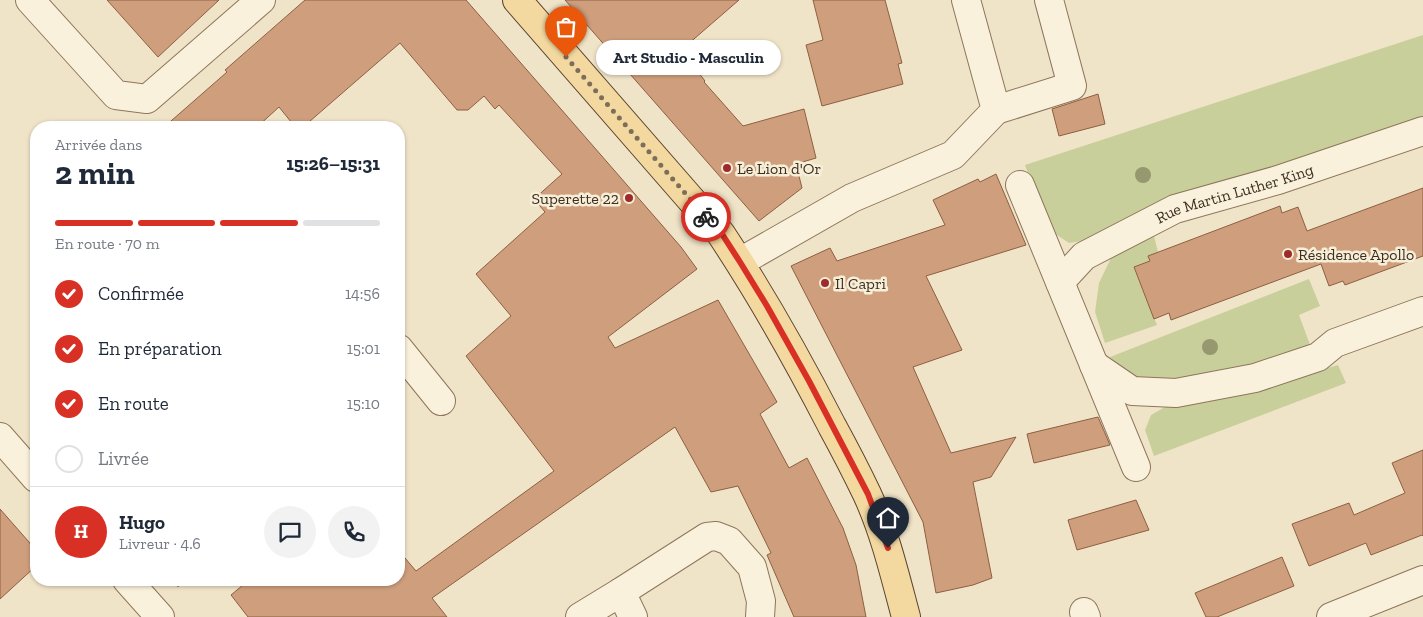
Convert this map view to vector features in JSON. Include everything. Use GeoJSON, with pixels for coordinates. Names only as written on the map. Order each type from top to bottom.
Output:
{"type":"FeatureCollection","features":[{"type":"Feature","properties":{"kind":"main road"},"geometry":{"type":"LineString","coordinates":[[517,0],[722,234],[740,262],[809,381],[868,494],[888,548],[906,617]]}},
{"type":"Feature","properties":{"kind":"street"},"geometry":{"type":"LineString","coordinates":[[30,0],[116,95],[147,99],[261,0]]}},
{"type":"Feature","properties":{"kind":"street"},"geometry":{"type":"LineString","coordinates":[[966,0],[996,110]]}},
{"type":"Feature","properties":{"kind":"street"},"geometry":{"type":"LineString","coordinates":[[740,262],[852,198],[953,155],[996,110],[1072,86],[1049,0]]}},
{"type":"Feature","properties":{"kind":"street","name":"Rue Martin Luther King"},"geometry":{"type":"LineString","coordinates":[[1060,282],[1084,256],[1175,209],[1278,180],[1423,131]]}},
{"type":"Feature","properties":{"kind":"street"},"geometry":{"type":"LineString","coordinates":[[1020,185],[1136,467]]}},
{"type":"Feature","properties":{"kind":"street"},"geometry":{"type":"LineString","coordinates":[[1094,365],[1132,391],[1176,393],[1255,378],[1318,357],[1336,343],[1423,311]]}},
{"type":"Feature","properties":{"kind":"street"},"geometry":{"type":"LineString","coordinates":[[405,356],[441,401]]}},
{"type":"Feature","properties":{"kind":"street"},"geometry":{"type":"LineString","coordinates":[[0,437],[30,471]]}},
{"type":"Feature","properties":{"kind":"street"},"geometry":{"type":"LineString","coordinates":[[580,617],[707,537],[716,536],[729,541],[752,567],[761,601],[760,617]]}},
{"type":"Feature","properties":{"kind":"street"},"geometry":{"type":"LineString","coordinates":[[1331,617],[1423,580]]}},
{"type":"Feature","properties":{"kind":"street"},"geometry":{"type":"LineString","coordinates":[[132,586],[160,617]]}},
{"type":"Feature","properties":{"kind":"street"},"geometry":{"type":"LineString","coordinates":[[621,592],[633,617]]}},
{"type":"Feature","properties":{"kind":"green space"},"geometry":{"type":"Polygon","coordinates":[[[1423,35],[1423,119],[1095,239],[1069,243],[1048,229],[1025,165],[1423,35]]]}},
{"type":"Feature","properties":{"kind":"green space"},"geometry":{"type":"Polygon","coordinates":[[[1154,236],[1158,252],[1148,256],[1150,261],[1134,268],[1157,325],[1105,343],[1095,312],[1099,283],[1111,258],[1154,236]]]}},
{"type":"Feature","properties":{"kind":"green space"},"geometry":{"type":"Polygon","coordinates":[[[1309,279],[1320,306],[1299,315],[1312,350],[1175,383],[1131,380],[1110,357],[1309,279]]]}},
{"type":"Feature","properties":{"kind":"green space"},"geometry":{"type":"Polygon","coordinates":[[[1338,365],[1346,383],[1154,456],[1145,430],[1151,415],[1165,407],[1258,388],[1338,365]]]}},
{"type":"Feature","properties":{"kind":"building"},"geometry":{"type":"Polygon","coordinates":[[[107,0],[219,0],[158,57],[107,0]]]}},
{"type":"Feature","properties":{"kind":"building"},"geometry":{"type":"Polygon","coordinates":[[[305,0],[466,0],[681,247],[697,269],[608,337],[615,348],[718,300],[777,402],[760,414],[789,468],[807,458],[843,528],[856,565],[866,617],[794,617],[767,555],[771,553],[738,486],[711,492],[675,427],[432,598],[447,617],[248,617],[231,595],[242,586],[405,586],[405,558],[416,571],[554,471],[466,356],[511,316],[476,274],[545,212],[534,199],[562,174],[499,105],[495,109],[484,96],[468,110],[457,110],[400,43],[310,121],[290,121],[279,107],[264,121],[171,121],[227,72],[225,70],[305,0]]]}},
{"type":"Feature","properties":{"kind":"building"},"geometry":{"type":"Polygon","coordinates":[[[565,0],[739,0],[687,45],[702,62],[695,68],[704,82],[743,126],[804,109],[816,158],[796,164],[802,188],[759,221],[565,0]]]}},
{"type":"Feature","properties":{"kind":"building"},"geometry":{"type":"Polygon","coordinates":[[[813,0],[885,0],[902,63],[898,64],[903,84],[822,106],[806,45],[823,40],[813,0]]]}},
{"type":"Feature","properties":{"kind":"building"},"geometry":{"type":"Polygon","coordinates":[[[1098,94],[1105,124],[1059,136],[1052,109],[1098,94]]]}},
{"type":"Feature","properties":{"kind":"building"},"geometry":{"type":"Polygon","coordinates":[[[996,174],[1026,245],[926,276],[962,350],[913,367],[951,453],[1016,437],[991,477],[973,482],[992,578],[973,585],[936,593],[923,522],[791,266],[830,248],[837,261],[945,225],[933,200],[978,179],[980,182],[996,174]]]}},
{"type":"Feature","properties":{"kind":"building","name":"Résidence Apollo"},"geometry":{"type":"Polygon","coordinates":[[[1423,188],[1423,256],[1345,285],[1343,281],[1329,286],[1321,264],[1171,320],[1169,313],[1154,319],[1134,267],[1150,261],[1148,256],[1280,206],[1282,213],[1298,207],[1307,231],[1423,188]]]}},
{"type":"Feature","properties":{"kind":"building"},"geometry":{"type":"Polygon","coordinates":[[[1098,417],[1110,445],[1034,463],[1027,434],[1098,417]]]}},
{"type":"Feature","properties":{"kind":"building"},"geometry":{"type":"Polygon","coordinates":[[[1423,450],[1423,536],[1371,555],[1366,543],[1309,566],[1292,524],[1349,503],[1354,515],[1405,493],[1392,463],[1423,450]]]}},
{"type":"Feature","properties":{"kind":"building"},"geometry":{"type":"Polygon","coordinates":[[[1136,500],[1149,530],[1077,550],[1068,520],[1136,500]]]}},
{"type":"Feature","properties":{"kind":"building"},"geometry":{"type":"Polygon","coordinates":[[[0,509],[30,543],[30,572],[0,599],[0,509]]]}},
{"type":"Feature","properties":{"kind":"building"},"geometry":{"type":"Polygon","coordinates":[[[1282,557],[1294,586],[1217,617],[1206,617],[1195,593],[1282,557]]]}},
{"type":"Feature","properties":{"kind":"way so far"},"geometry":{"type":"LineString","coordinates":[[566,57],[706,217]]}},
{"type":"Feature","properties":{"kind":"place","name":"Art Studio - Masculin"},"geometry":{"type":"Point","coordinates":[566,57]}},
{"type":"Feature","properties":{"kind":"place","name":"Le Lion d'Or"},"geometry":{"type":"Point","coordinates":[727,168]}},
{"type":"Feature","properties":{"kind":"place","name":"Superette 22"},"geometry":{"type":"Point","coordinates":[629,198]}},
{"type":"Feature","properties":{"kind":"place","name":"Résidence Apollo"},"geometry":{"type":"Point","coordinates":[1288,254]}},
{"type":"Feature","properties":{"kind":"place","name":"Il Capri"},"geometry":{"type":"Point","coordinates":[825,283]}},
{"type":"Feature","properties":{"kind":"route"},"geometry":{"type":"LineString","coordinates":[[706,217],[722,234],[740,262],[809,381],[868,494],[888,548]]}}]}
